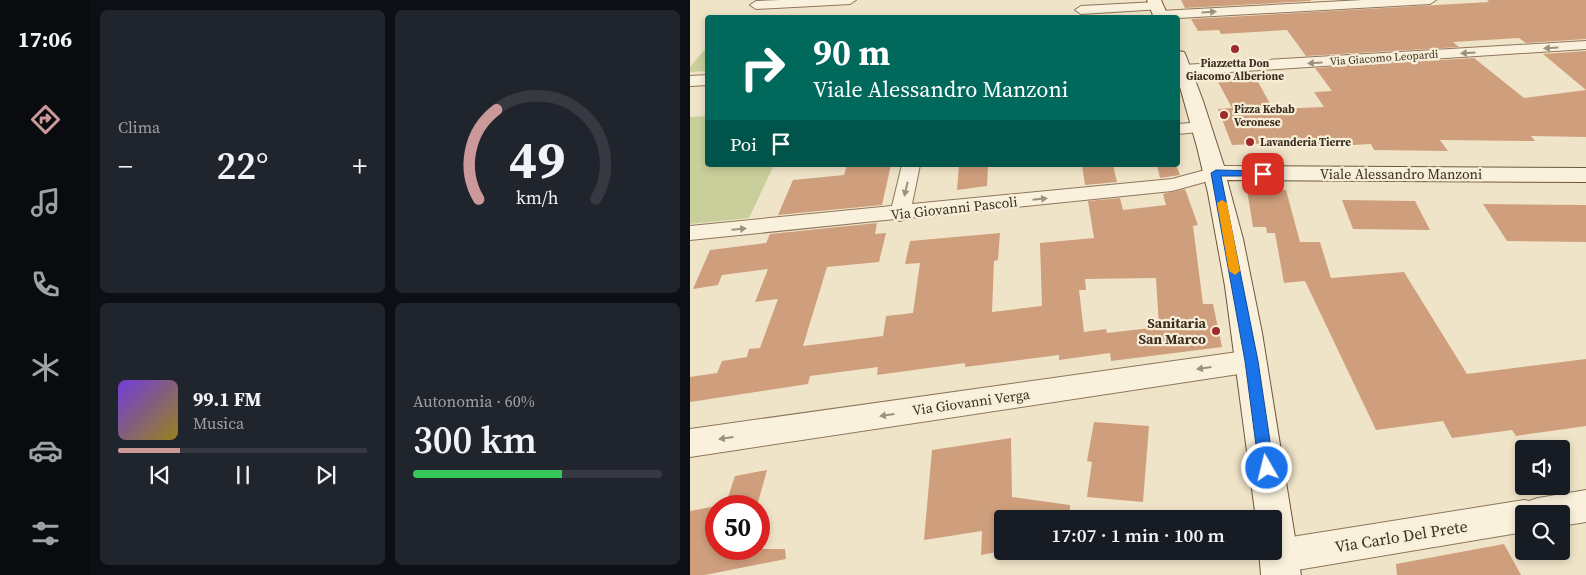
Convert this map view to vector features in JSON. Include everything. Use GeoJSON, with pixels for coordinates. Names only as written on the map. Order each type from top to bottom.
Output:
{"type":"FeatureCollection","features":[{"type":"Feature","properties":{"kind":"main road"},"geometry":{"type":"LineString","coordinates":[[1180,63],[1216,173],[1252,361],[1280,565]]}},
{"type":"Feature","properties":{"kind":"main road","name":"Viale Alessandro Manzoni"},"geometry":{"type":"LineString","coordinates":[[1216,173],[1586,175]]}},
{"type":"Feature","properties":{"kind":"street"},"geometry":{"type":"LineString","coordinates":[[748,15],[758,2],[850,0]]}},
{"type":"Feature","properties":{"kind":"street"},"geometry":{"type":"LineString","coordinates":[[1081,10],[1158,10],[1430,0]]}},
{"type":"Feature","properties":{"kind":"street","name":"Via Giacomo Leopardi"},"geometry":{"type":"LineString","coordinates":[[1180,63],[1278,65],[1586,46]]}},
{"type":"Feature","properties":{"kind":"street"},"geometry":{"type":"LineString","coordinates":[[690,82],[705,80]]}},
{"type":"Feature","properties":{"kind":"street"},"geometry":{"type":"LineString","coordinates":[[1180,129],[1202,127]]}},
{"type":"Feature","properties":{"kind":"street"},"geometry":{"type":"LineString","coordinates":[[900,214],[911,167]]}},
{"type":"Feature","properties":{"kind":"street","name":"Via Giovanni Pascoli"},"geometry":{"type":"LineString","coordinates":[[690,233],[900,214],[1172,185],[1216,173]]}},
{"type":"Feature","properties":{"kind":"street","name":"Via Giovanni Verga"},"geometry":{"type":"LineString","coordinates":[[690,443],[1252,361]]}},
{"type":"Feature","properties":{"kind":"street"},"geometry":{"type":"LineString","coordinates":[[1570,509],[1586,506]]}},
{"type":"Feature","properties":{"kind":"street","name":"Via Carlo Del Prete"},"geometry":{"type":"LineString","coordinates":[[1280,565],[1515,518]]}},
{"type":"Feature","properties":{"kind":"green space"},"geometry":{"type":"Polygon","coordinates":[[[705,49],[705,71],[690,72],[690,67],[705,49]]]}},
{"type":"Feature","properties":{"kind":"green space"},"geometry":{"type":"Polygon","coordinates":[[[705,116],[705,167],[773,167],[749,218],[690,224],[690,117],[705,116]]]}},
{"type":"Feature","properties":{"kind":"building"},"geometry":{"type":"Polygon","coordinates":[[[1181,0],[1310,0],[1311,1],[1185,8],[1181,0]]]}},
{"type":"Feature","properties":{"kind":"building"},"geometry":{"type":"Polygon","coordinates":[[[1487,0],[1586,0],[1586,39],[1526,43],[1519,38],[1453,42],[1459,47],[1306,56],[1287,30],[1221,34],[1219,30],[1198,31],[1191,19],[1489,2],[1487,0]]]}},
{"type":"Feature","properties":{"kind":"building"},"geometry":{"type":"Polygon","coordinates":[[[1586,51],[1586,90],[1543,54],[1586,51]]]}},
{"type":"Feature","properties":{"kind":"building"},"geometry":{"type":"Polygon","coordinates":[[[1474,58],[1524,98],[1586,90],[1586,137],[1531,136],[1535,141],[1440,140],[1448,151],[1374,150],[1371,144],[1302,148],[1300,142],[1232,145],[1218,109],[1232,108],[1217,80],[1242,78],[1244,81],[1257,80],[1273,109],[1324,107],[1314,92],[1332,91],[1315,68],[1474,58]]]}},
{"type":"Feature","properties":{"kind":"building"},"geometry":{"type":"Polygon","coordinates":[[[846,167],[891,167],[882,205],[778,215],[793,180],[844,175],[846,167]]]}},
{"type":"Feature","properties":{"kind":"building"},"geometry":{"type":"Polygon","coordinates":[[[959,167],[988,167],[987,186],[957,190],[959,167]]]}},
{"type":"Feature","properties":{"kind":"building"},"geometry":{"type":"Polygon","coordinates":[[[1082,167],[1113,167],[1117,182],[1085,185],[1082,167]]]}},
{"type":"Feature","properties":{"kind":"building"},"geometry":{"type":"Polygon","coordinates":[[[1157,167],[1177,167],[1180,175],[1160,178],[1157,167]]]}},
{"type":"Feature","properties":{"kind":"building"},"geometry":{"type":"Polygon","coordinates":[[[1185,189],[1198,225],[1193,226],[1203,304],[1213,304],[1222,347],[1111,361],[1110,353],[1059,360],[1059,355],[965,367],[965,363],[877,375],[878,367],[810,376],[808,384],[690,402],[690,377],[717,373],[722,361],[747,357],[749,349],[760,348],[778,299],[755,302],[768,269],[722,275],[718,285],[693,289],[710,250],[766,243],[770,234],[877,223],[875,234],[886,233],[879,262],[827,267],[803,346],[883,336],[886,316],[913,313],[920,263],[905,264],[910,241],[1000,233],[998,260],[994,261],[992,312],[1042,306],[1040,243],[1094,238],[1088,201],[1120,198],[1123,210],[1166,205],[1163,194],[1185,189]],[[1156,278],[1085,279],[1086,290],[1079,290],[1084,332],[1106,329],[1107,333],[1159,327],[1156,278]]]}},
{"type":"Feature","properties":{"kind":"building"},"geometry":{"type":"Polygon","coordinates":[[[1247,190],[1286,190],[1300,242],[1320,242],[1331,278],[1404,272],[1467,374],[1586,359],[1586,426],[1516,436],[1512,430],[1452,438],[1443,421],[1376,430],[1305,281],[1284,283],[1275,233],[1267,233],[1266,227],[1253,227],[1247,190]]]}},
{"type":"Feature","properties":{"kind":"building"},"geometry":{"type":"Polygon","coordinates":[[[1342,200],[1415,201],[1430,230],[1353,229],[1342,200]]]}},
{"type":"Feature","properties":{"kind":"building"},"geometry":{"type":"Polygon","coordinates":[[[1483,204],[1586,205],[1586,242],[1507,241],[1483,204]]]}},
{"type":"Feature","properties":{"kind":"building"},"geometry":{"type":"Polygon","coordinates":[[[1094,422],[1149,426],[1143,502],[1087,497],[1092,462],[1087,461],[1094,422]]]}},
{"type":"Feature","properties":{"kind":"building"},"geometry":{"type":"Polygon","coordinates":[[[1011,438],[1012,497],[1070,505],[1070,510],[994,510],[994,553],[981,555],[982,531],[924,540],[932,450],[1011,438]]]}},
{"type":"Feature","properties":{"kind":"building"},"geometry":{"type":"Polygon","coordinates":[[[767,470],[760,495],[729,495],[735,476],[767,470]]]}},
{"type":"Feature","properties":{"kind":"building"},"geometry":{"type":"Polygon","coordinates":[[[705,508],[705,560],[770,560],[770,549],[785,549],[786,559],[705,575],[690,575],[690,511],[705,508]]]}},
{"type":"Feature","properties":{"kind":"building"},"geometry":{"type":"Polygon","coordinates":[[[1504,544],[1521,575],[1397,575],[1396,564],[1504,544]]]}},
{"type":"Feature","properties":{"kind":"slow traffic"},"geometry":{"type":"LineString","coordinates":[[1222,203],[1235,271]]}},
{"type":"Feature","properties":{"kind":"place","name":"Piazzetta Don Giacomo Alberione"},"geometry":{"type":"Point","coordinates":[1235,49]}},
{"type":"Feature","properties":{"kind":"place","name":"Pizza Kebab Veronese"},"geometry":{"type":"Point","coordinates":[1224,115]}},
{"type":"Feature","properties":{"kind":"place","name":"Lavanderia Tierre"},"geometry":{"type":"Point","coordinates":[1250,142]}},
{"type":"Feature","properties":{"kind":"place","name":"Sanitaria San Marco"},"geometry":{"type":"Point","coordinates":[1216,331]}},
{"type":"Feature","properties":{"kind":"route"},"geometry":{"type":"LineString","coordinates":[[1263,174],[1216,173],[1252,361],[1267,468]]}}]}
